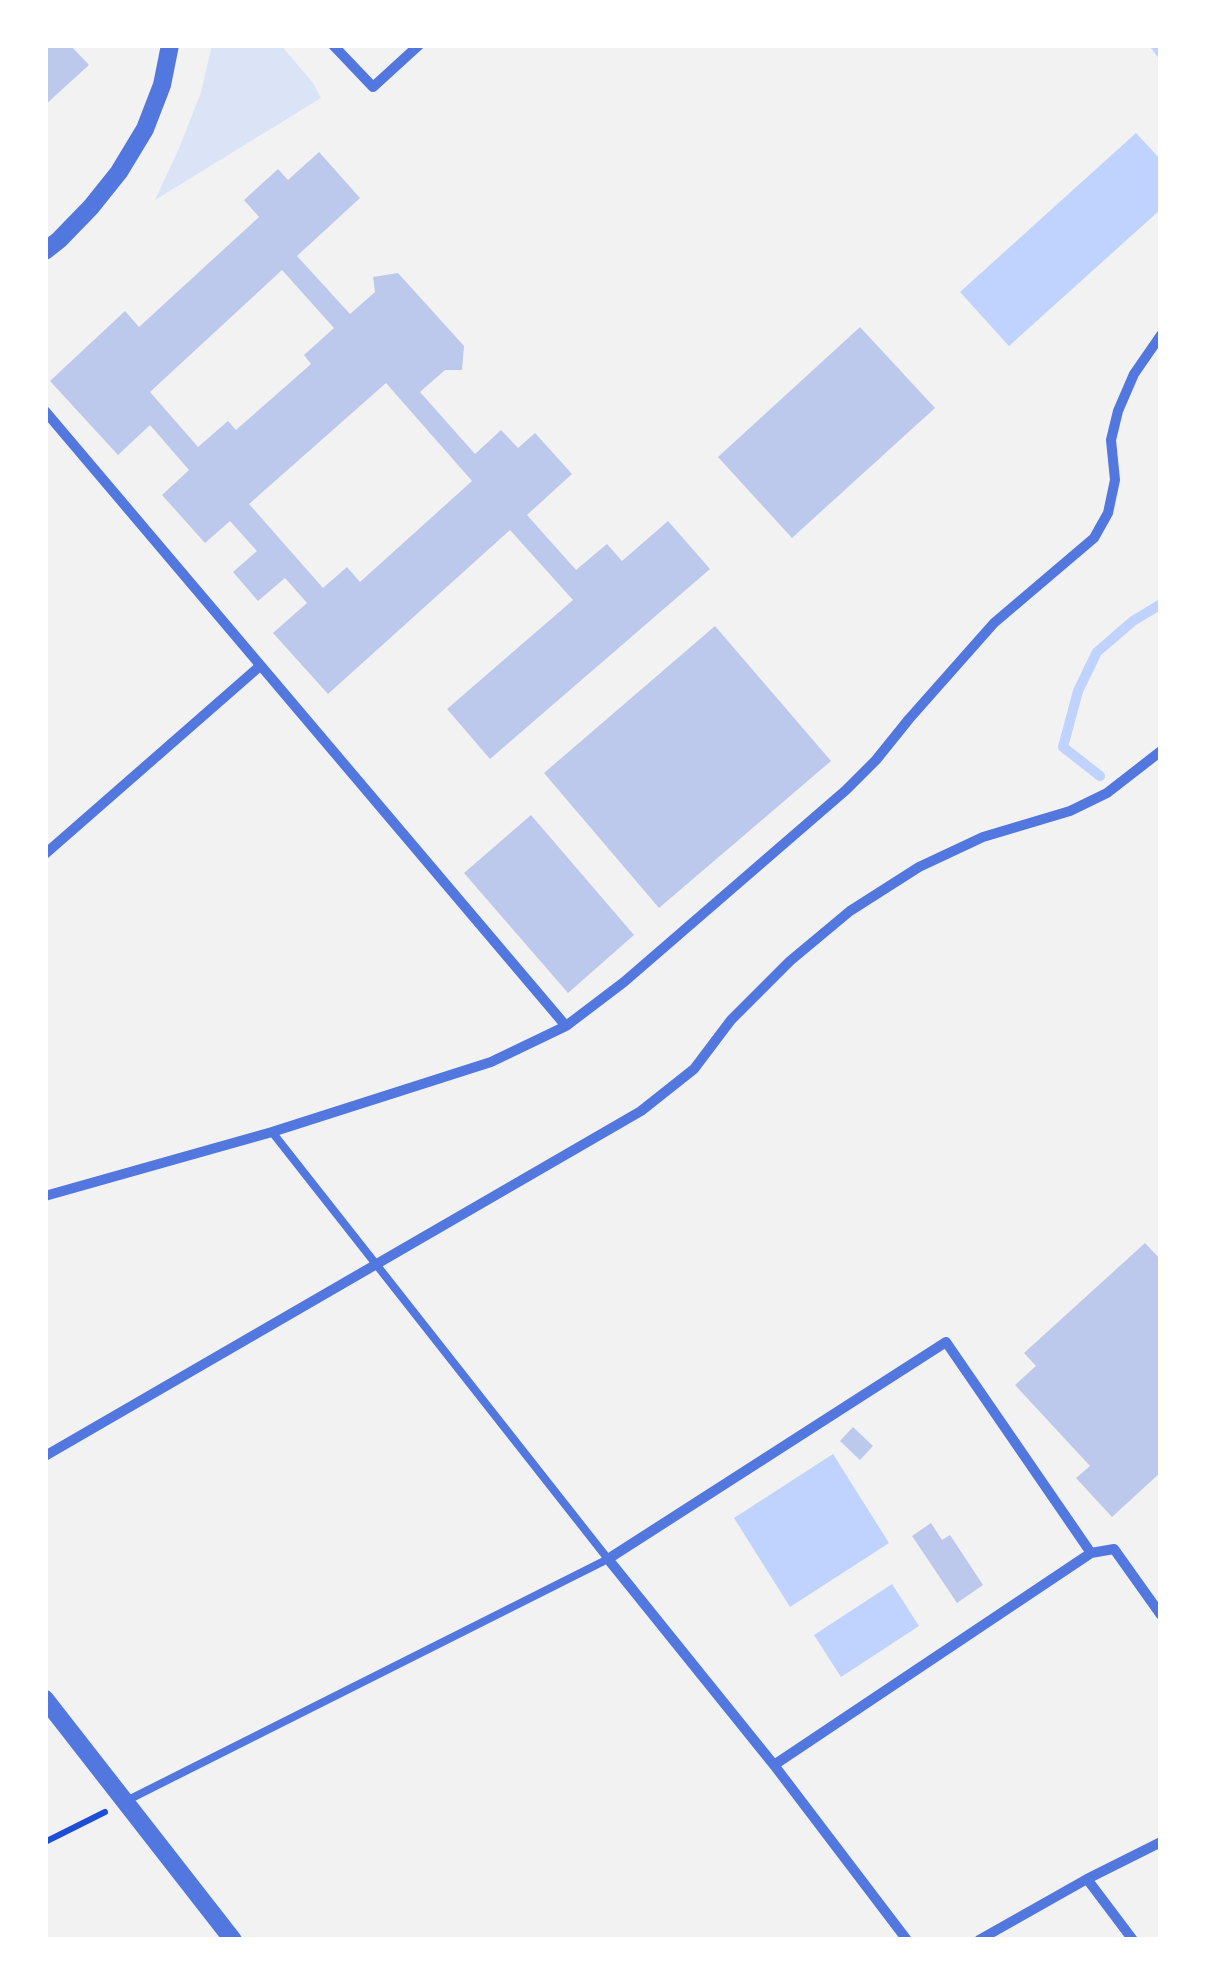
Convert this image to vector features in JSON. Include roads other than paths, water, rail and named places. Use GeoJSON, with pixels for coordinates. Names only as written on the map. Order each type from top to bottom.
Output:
{"type":"FeatureCollection","features":[{"type":"Feature","properties":{"kind":"street"},"geometry":{"type":"LineString","coordinates":[[45,251],[92,207],[145,130],[162,85],[170,45]]}},
{"type":"Feature","properties":{"kind":"street"},"geometry":{"type":"LineString","coordinates":[[334,45],[374,87],[419,45]]}},
{"type":"Feature","properties":{"kind":"street"},"geometry":{"type":"LineString","coordinates":[[45,1196],[272,1132],[491,1062],[566,1026],[624,982],[846,790],[994,623],[1094,538],[1108,514],[1115,480],[1111,440],[1118,411],[1134,374],[1161,336]]}},
{"type":"Feature","properties":{"kind":"street"},"geometry":{"type":"LineString","coordinates":[[45,411],[566,1026]]}},
{"type":"Feature","properties":{"kind":"street"},"geometry":{"type":"LineString","coordinates":[[45,854],[260,666]]}},
{"type":"Feature","properties":{"kind":"street"},"geometry":{"type":"LineString","coordinates":[[45,1456],[642,1111],[694,1069],[731,1020],[778,973],[850,911],[919,867],[983,837],[1070,811],[1107,793],[1161,750]]}},
{"type":"Feature","properties":{"kind":"street"},"geometry":{"type":"LineString","coordinates":[[907,1940],[774,1765],[608,1558],[946,1342],[1091,1554]]}},
{"type":"Feature","properties":{"kind":"street"},"geometry":{"type":"LineString","coordinates":[[774,1765],[1091,1554],[1114,1548],[1161,1615]]}},
{"type":"Feature","properties":{"kind":"street"},"geometry":{"type":"LineString","coordinates":[[45,1700],[233,1940]]}},
{"type":"Feature","properties":{"kind":"street"},"geometry":{"type":"LineString","coordinates":[[979,1940],[1087,1878],[1161,1842]]}},
{"type":"Feature","properties":{"kind":"street"},"geometry":{"type":"LineString","coordinates":[[1087,1878],[1133,1940]]}},
{"type":"Feature","properties":{"kind":"lane"},"geometry":{"type":"LineString","coordinates":[[124,1802],[608,1558],[272,1132]]}},
{"type":"Feature","properties":{"kind":"water"},"geometry":{"type":"Polygon","coordinates":[[[1136,133],[1161,160],[1161,209],[1009,346],[960,292],[1136,133]]]}},
{"type":"Feature","properties":{"kind":"water"},"geometry":{"type":"Polygon","coordinates":[[[833,1454],[889,1543],[790,1607],[734,1518],[833,1454]]]}},
{"type":"Feature","properties":{"kind":"water"},"geometry":{"type":"Polygon","coordinates":[[[892,1584],[919,1626],[841,1677],[814,1635],[892,1584]]]}},
{"type":"Feature","properties":{"kind":"waterway"},"geometry":{"type":"LineString","coordinates":[[1155,45],[1161,53]]}},
{"type":"Feature","properties":{"kind":"waterway"},"geometry":{"type":"LineString","coordinates":[[1100,776],[1063,747],[1078,691],[1097,652],[1133,621],[1161,604]]}}]}
